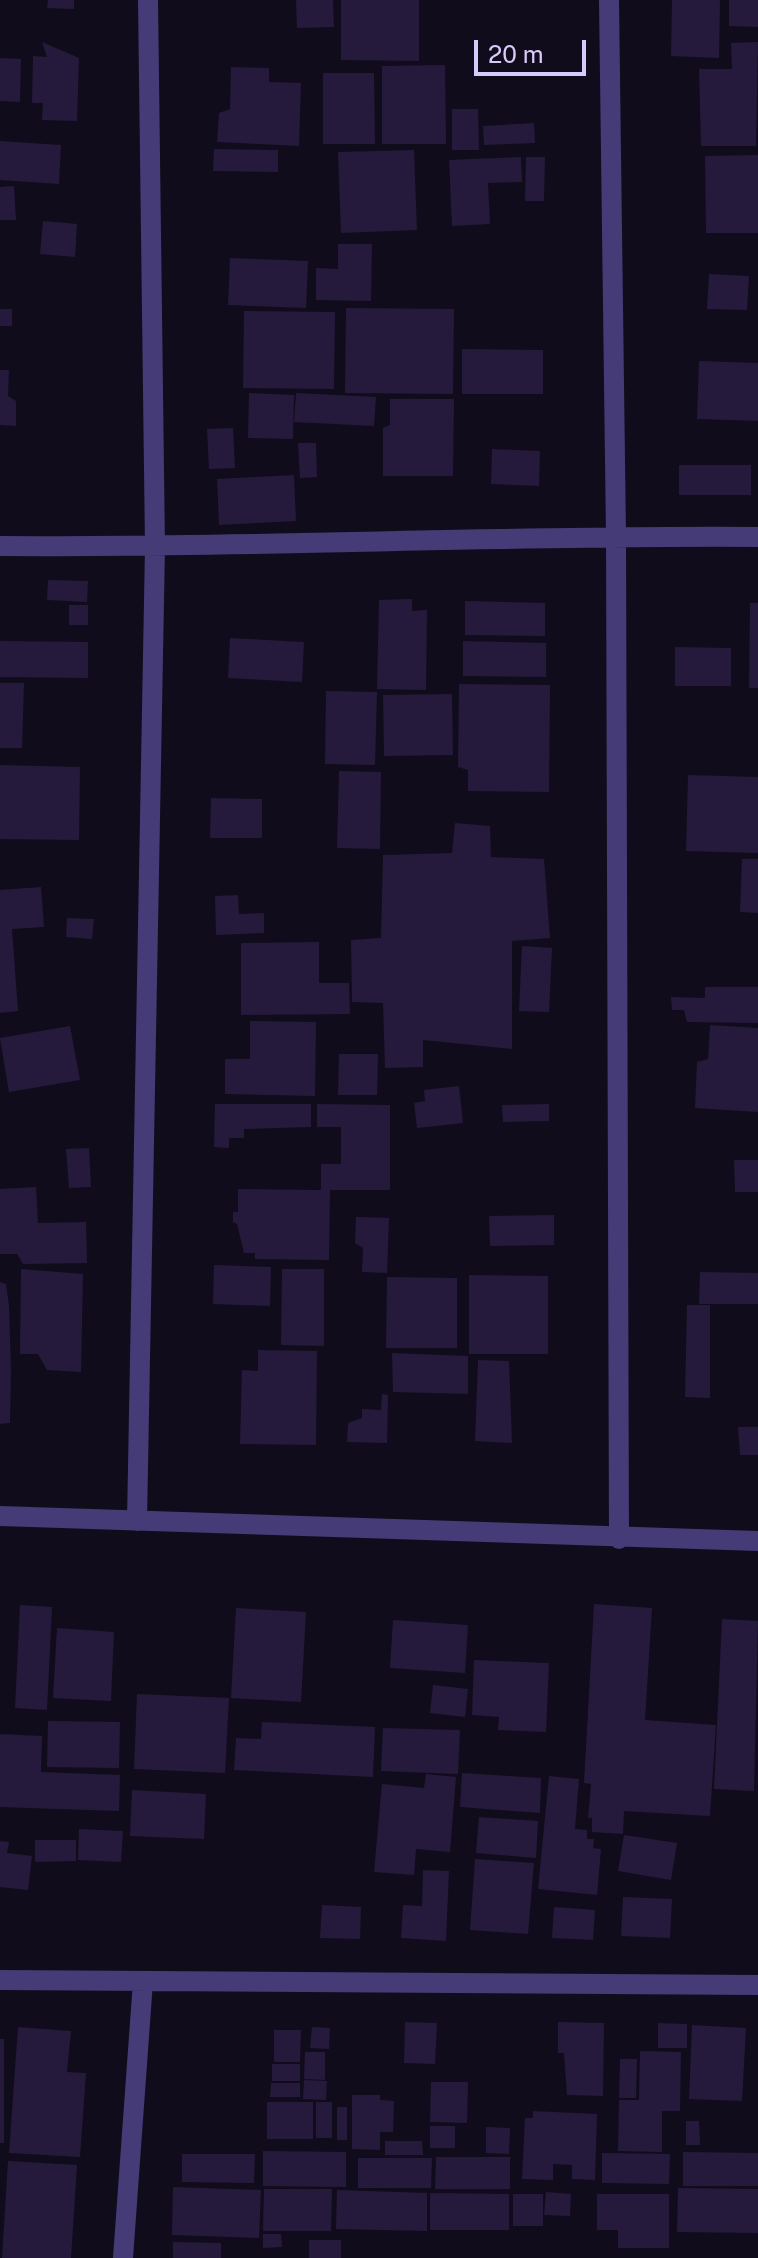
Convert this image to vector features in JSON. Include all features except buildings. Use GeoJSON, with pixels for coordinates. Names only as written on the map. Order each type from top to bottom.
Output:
{"type":"FeatureCollection","features":[{"type":"Feature","properties":{"kind":"street"},"geometry":{"type":"LineString","coordinates":[[137,1521],[155,547],[148,0]]}},
{"type":"Feature","properties":{"kind":"street"},"geometry":{"type":"LineString","coordinates":[[609,0],[616,536],[619,1539]]}},
{"type":"Feature","properties":{"kind":"street"},"geometry":{"type":"LineString","coordinates":[[0,546],[155,547],[616,536],[758,537]]}},
{"type":"Feature","properties":{"kind":"street"},"geometry":{"type":"LineString","coordinates":[[0,1516],[619,1539],[758,1541]]}},
{"type":"Feature","properties":{"kind":"street"},"geometry":{"type":"LineString","coordinates":[[0,1980],[758,1985]]}},
{"type":"Feature","properties":{"kind":"street"},"geometry":{"type":"LineString","coordinates":[[123,2258],[143,1981]]}}]}
